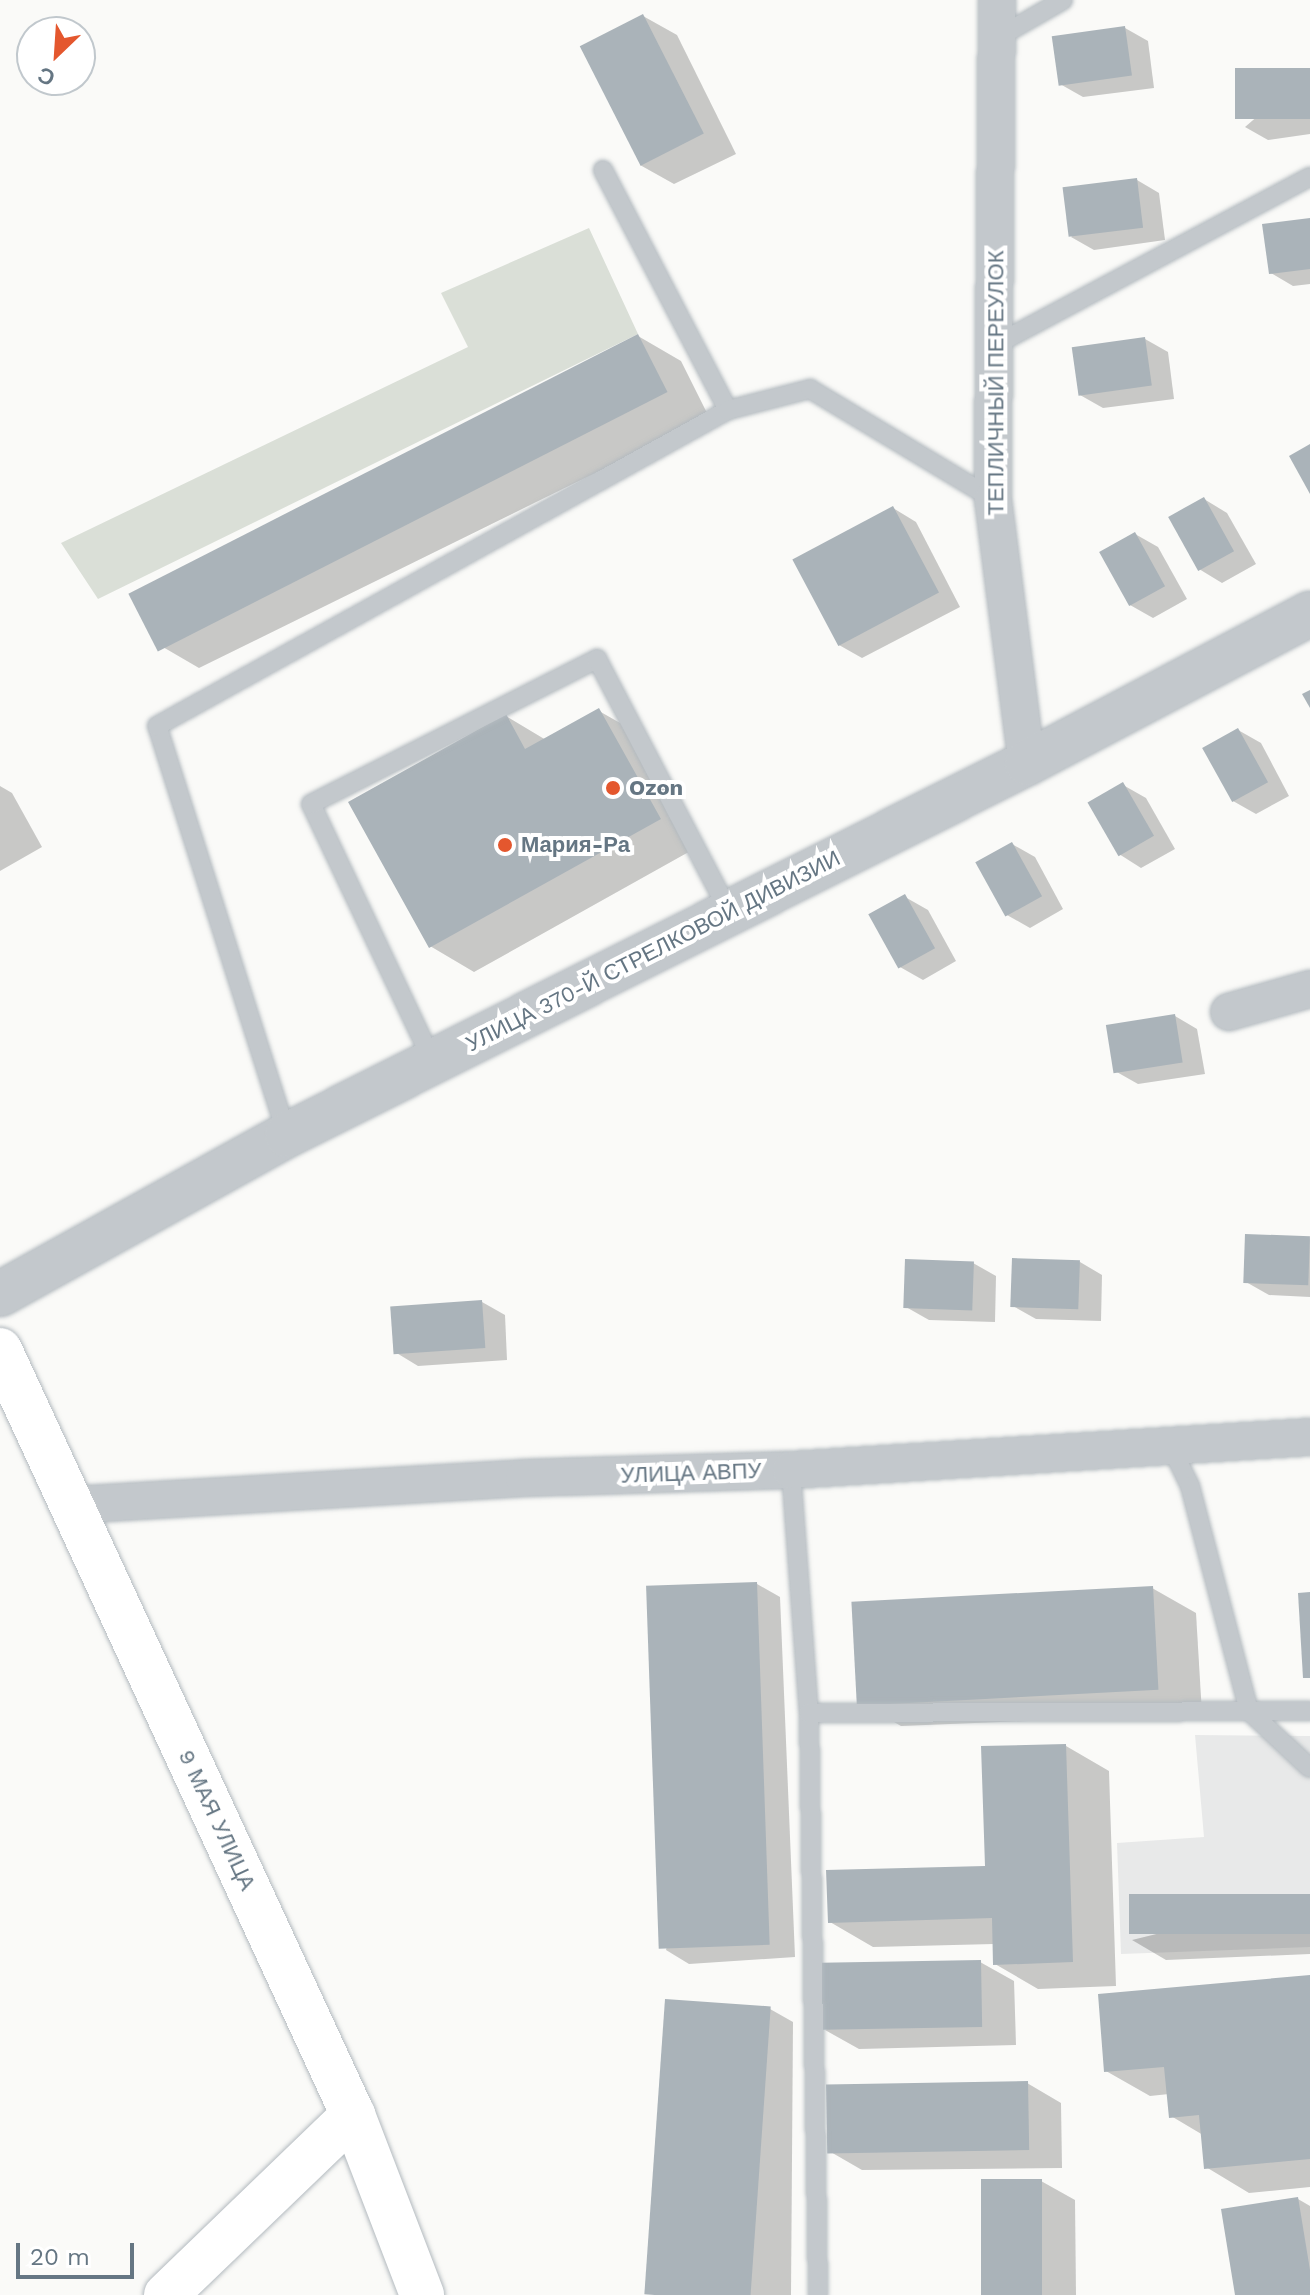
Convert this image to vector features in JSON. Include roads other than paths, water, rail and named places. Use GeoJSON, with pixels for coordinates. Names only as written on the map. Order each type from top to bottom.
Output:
{"type":"FeatureCollection","features":[{"type":"Feature","properties":{"kind":"main road","name":"9 МАЯ УЛИЦА"},"geometry":{"type":"LineString","coordinates":[[0,1350],[353,2115],[422,2295]]}},
{"type":"Feature","properties":{"kind":"main road"},"geometry":{"type":"LineString","coordinates":[[166,2295],[353,2115]]}},
{"type":"Feature","properties":{"kind":"street","name":"ТЕПЛИЧНЫЙ ПЕРЕУЛОК"},"geometry":{"type":"LineString","coordinates":[[997,0],[993,499],[1027,763]]}},
{"type":"Feature","properties":{"kind":"street","name":"УЛИЦА 370-Й СТРЕЛКОВОЙ ДИВИЗИИ"},"geometry":{"type":"LineString","coordinates":[[0,1294],[287,1135],[1027,763],[1310,614]]}},
{"type":"Feature","properties":{"kind":"street"},"geometry":{"type":"LineString","coordinates":[[1229,1012],[1310,989]]}},
{"type":"Feature","properties":{"kind":"street","name":"УЛИЦА АВПУ"},"geometry":{"type":"LineString","coordinates":[[72,1505],[524,1478],[791,1470],[1310,1437]]}},
{"type":"Feature","properties":{"kind":"lane"},"geometry":{"type":"LineString","coordinates":[[997,38],[1063,0]]}},
{"type":"Feature","properties":{"kind":"lane"},"geometry":{"type":"LineString","coordinates":[[603,170],[728,410]]}},
{"type":"Feature","properties":{"kind":"lane"},"geometry":{"type":"LineString","coordinates":[[995,345],[1310,177]]}},
{"type":"Feature","properties":{"kind":"lane"},"geometry":{"type":"LineString","coordinates":[[287,1135],[157,726],[728,410],[810,389],[993,499]]}},
{"type":"Feature","properties":{"kind":"lane"},"geometry":{"type":"LineString","coordinates":[[433,1062],[311,804],[597,659],[730,913]]}},
{"type":"Feature","properties":{"kind":"lane"},"geometry":{"type":"LineString","coordinates":[[1171,1447],[1190,1486],[1249,1711],[1310,1768]]}},
{"type":"Feature","properties":{"kind":"lane"},"geometry":{"type":"LineString","coordinates":[[791,1470],[809,1713],[818,2295]]}},
{"type":"Feature","properties":{"kind":"lane"},"geometry":{"type":"LineString","coordinates":[[809,1713],[1310,1711]]}},
{"type":"Feature","properties":{"kind":"place","name":"Ozon"},"geometry":{"type":"Point","coordinates":[613,788]}},
{"type":"Feature","properties":{"kind":"place","name":"Мария-Ра"},"geometry":{"type":"Point","coordinates":[505,845]}}]}
